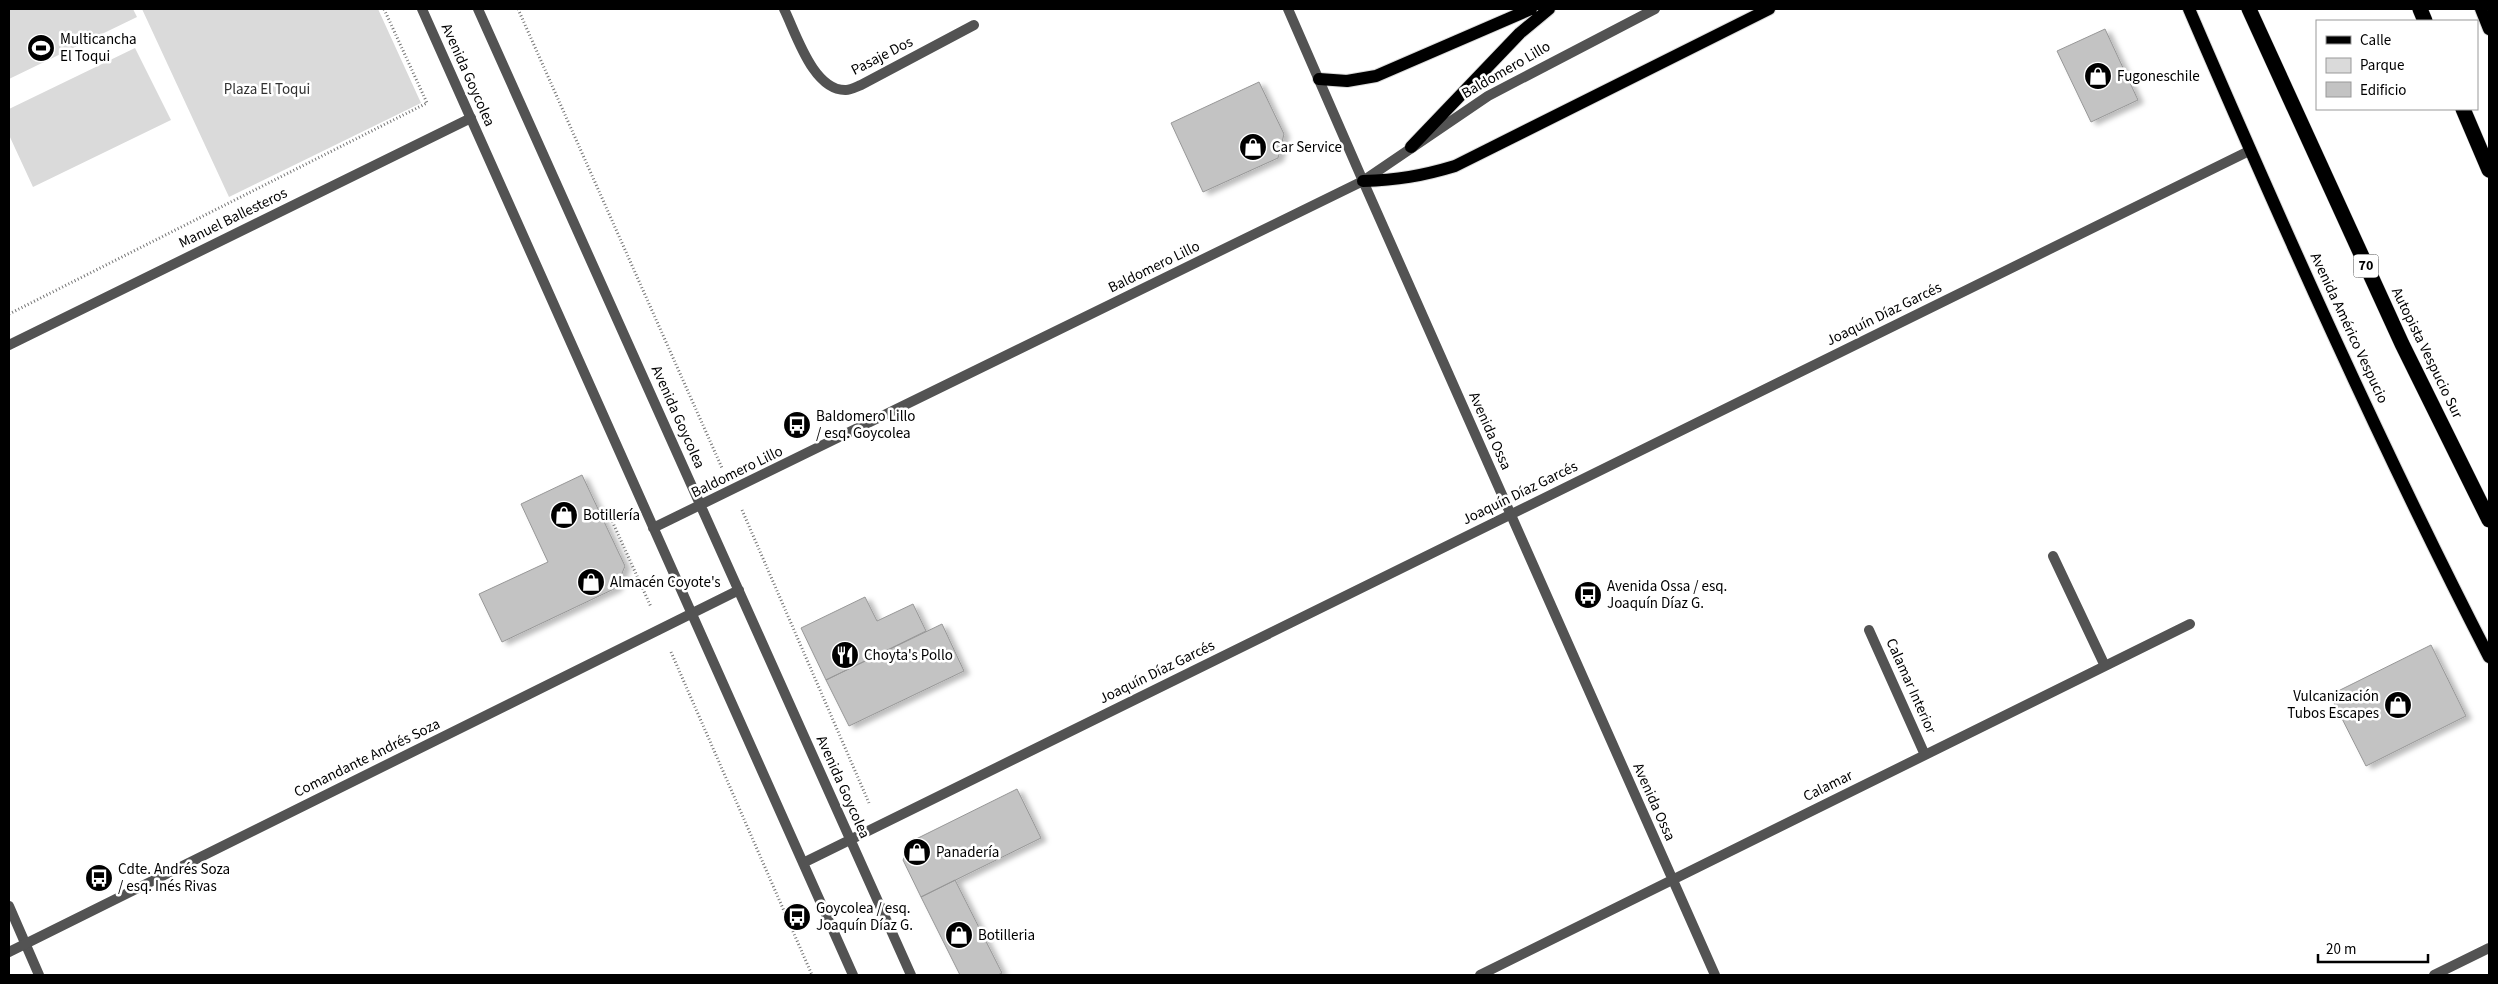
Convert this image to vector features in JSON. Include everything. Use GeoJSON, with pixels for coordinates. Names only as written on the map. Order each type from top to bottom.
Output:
{"type":"FeatureCollection","features":[{"type":"Feature","properties":{"kind":"highway","name":"Autopista Vespucio Sur"},"geometry":{"type":"LineString","coordinates":[[2249,9],[2402,344],[2489,520]]}},
{"type":"Feature","properties":{"kind":"highway"},"geometry":{"type":"LineString","coordinates":[[2463,110],[2489,170]]}},
{"type":"Feature","properties":{"kind":"main road"},"geometry":{"type":"LineString","coordinates":[[1318,79],[1347,81],[1376,76],[1531,9]]}},
{"type":"Feature","properties":{"kind":"main road"},"geometry":{"type":"LineString","coordinates":[[1411,147],[1520,33],[1549,9]]}},
{"type":"Feature","properties":{"kind":"main road"},"geometry":{"type":"LineString","coordinates":[[1363,181],[1400,180],[1422,176],[1455,166],[1769,9]]}},
{"type":"Feature","properties":{"kind":"main road","name":"Avenida Américo Vespucio"},"geometry":{"type":"LineString","coordinates":[[2189,9],[2357,385],[2489,657]]}},
{"type":"Feature","properties":{"kind":"main road"},"geometry":{"type":"LineString","coordinates":[[2481,9],[2489,29]]}},
{"type":"Feature","properties":{"kind":"street","name":"Avenida Goycolea"},"geometry":{"type":"LineString","coordinates":[[422,9],[853,975]]}},
{"type":"Feature","properties":{"kind":"street","name":"Avenida Goycolea"},"geometry":{"type":"LineString","coordinates":[[478,9],[911,975]]}},
{"type":"Feature","properties":{"kind":"street","name":"Pasaje Dos"},"geometry":{"type":"LineString","coordinates":[[784,9],[814,72],[832,87],[846,90],[861,85],[974,25]]}},
{"type":"Feature","properties":{"kind":"street","name":"Avenida Ossa"},"geometry":{"type":"LineString","coordinates":[[1288,9],[1715,975]]}},
{"type":"Feature","properties":{"kind":"street","name":"Baldomero Lillo"},"geometry":{"type":"LineString","coordinates":[[653,528],[1363,181],[1411,147],[1511,83],[1655,9]]}},
{"type":"Feature","properties":{"kind":"street","name":"Manuel Ballesteros"},"geometry":{"type":"LineString","coordinates":[[9,345],[471,118]]}},
{"type":"Feature","properties":{"kind":"street","name":"Joaquín Díaz Garcés"},"geometry":{"type":"LineString","coordinates":[[803,863],[2251,150]]}},
{"type":"Feature","properties":{"kind":"street"},"geometry":{"type":"LineString","coordinates":[[2053,556],[2105,666]]}},
{"type":"Feature","properties":{"kind":"street","name":"Comandante Andrés Soza"},"geometry":{"type":"LineString","coordinates":[[9,952],[739,590]]}},
{"type":"Feature","properties":{"kind":"street","name":"Calamar"},"geometry":{"type":"LineString","coordinates":[[1480,975],[2190,624]]}},
{"type":"Feature","properties":{"kind":"street","name":"Calamar Interior"},"geometry":{"type":"LineString","coordinates":[[1869,630],[1925,755]]}},
{"type":"Feature","properties":{"kind":"street"},"geometry":{"type":"LineString","coordinates":[[9,906],[39,975]]}},
{"type":"Feature","properties":{"kind":"street"},"geometry":{"type":"LineString","coordinates":[[2434,975],[2489,948]]}},
{"type":"Feature","properties":{"kind":"path"},"geometry":{"type":"LineString","coordinates":[[9,314],[426,103],[384,9]]}},
{"type":"Feature","properties":{"kind":"path"},"geometry":{"type":"LineString","coordinates":[[518,9],[733,490],[880,826]]}},
{"type":"Feature","properties":{"kind":"path"},"geometry":{"type":"LineString","coordinates":[[608,512],[812,975]]}},
{"type":"Feature","properties":{"kind":"green space","name":"Multicancha El Toqui"},"geometry":{"type":"Polygon","coordinates":[[[9,9],[133,9],[137,17],[9,79],[9,9]]]}},
{"type":"Feature","properties":{"kind":"green space","name":"Plaza El Toqui"},"geometry":{"type":"Polygon","coordinates":[[[142,9],[378,9],[421,103],[229,197],[142,9]]]}},
{"type":"Feature","properties":{"kind":"green space"},"geometry":{"type":"Polygon","coordinates":[[[135,48],[171,120],[33,187],[9,135],[9,109],[135,48]]]}},
{"type":"Feature","properties":{"kind":"building","name":"Fugoneschile"},"geometry":{"type":"Polygon","coordinates":[[[2105,29],[2138,100],[2091,122],[2057,51],[2105,29]]]}},
{"type":"Feature","properties":{"kind":"building"},"geometry":{"type":"Polygon","coordinates":[[[1259,82],[1284,134],[1278,158],[1203,192],[1171,123],[1259,82]]]}},
{"type":"Feature","properties":{"kind":"building"},"geometry":{"type":"Polygon","coordinates":[[[582,475],[625,566],[616,588],[502,642],[479,594],[548,562],[521,504],[582,475]]]}},
{"type":"Feature","properties":{"kind":"building","name":"Choyta's Pollo"},"geometry":{"type":"Polygon","coordinates":[[[865,597],[877,621],[913,604],[926,631],[826,680],[801,628],[865,597]]]}},
{"type":"Feature","properties":{"kind":"building"},"geometry":{"type":"Polygon","coordinates":[[[942,624],[964,671],[849,726],[826,680],[942,624]]]}},
{"type":"Feature","properties":{"kind":"building","name":"Vulcanización Tubos Escapes"},"geometry":{"type":"Polygon","coordinates":[[[2431,645],[2466,716],[2366,766],[2330,695],[2431,645]]]}},
{"type":"Feature","properties":{"kind":"building"},"geometry":{"type":"Polygon","coordinates":[[[1017,789],[1041,838],[921,897],[903,860],[912,841],[1017,789]]]}},
{"type":"Feature","properties":{"kind":"building"},"geometry":{"type":"Polygon","coordinates":[[[955,880],[1002,973],[998,975],[960,975],[921,897],[955,880]]]}},
{"type":"Feature","properties":{"kind":"place","name":"Multicancha El Toqui"},"geometry":{"type":"Point","coordinates":[41,48]}},
{"type":"Feature","properties":{"kind":"place","name":"Fugoneschile"},"geometry":{"type":"Point","coordinates":[2098,76]}},
{"type":"Feature","properties":{"kind":"place","name":"Car Service"},"geometry":{"type":"Point","coordinates":[1253,147]}},
{"type":"Feature","properties":{"kind":"place","name":"Baldomero Lillo / esq. Goycolea"},"geometry":{"type":"Point","coordinates":[797,425]}},
{"type":"Feature","properties":{"kind":"place","name":"Botillería"},"geometry":{"type":"Point","coordinates":[564,515]}},
{"type":"Feature","properties":{"kind":"place","name":"Almacén Coyote's"},"geometry":{"type":"Point","coordinates":[591,582]}},
{"type":"Feature","properties":{"kind":"place","name":"Avenida Ossa / esq. Joaquín Díaz G."},"geometry":{"type":"Point","coordinates":[1588,595]}},
{"type":"Feature","properties":{"kind":"place","name":"Choyta's Pollo"},"geometry":{"type":"Point","coordinates":[845,655]}},
{"type":"Feature","properties":{"kind":"place","name":"Vulcanización Tubos Escapes"},"geometry":{"type":"Point","coordinates":[2398,705]}},
{"type":"Feature","properties":{"kind":"place","name":"Panadería"},"geometry":{"type":"Point","coordinates":[917,852]}},
{"type":"Feature","properties":{"kind":"place","name":"Cdte. Andrés Soza / esq. Inés Rivas"},"geometry":{"type":"Point","coordinates":[99,878]}},
{"type":"Feature","properties":{"kind":"place","name":"Goycolea / esq. Joaquín Díaz G."},"geometry":{"type":"Point","coordinates":[797,917]}},
{"type":"Feature","properties":{"kind":"place","name":"Botilleria"},"geometry":{"type":"Point","coordinates":[959,935]}}]}
